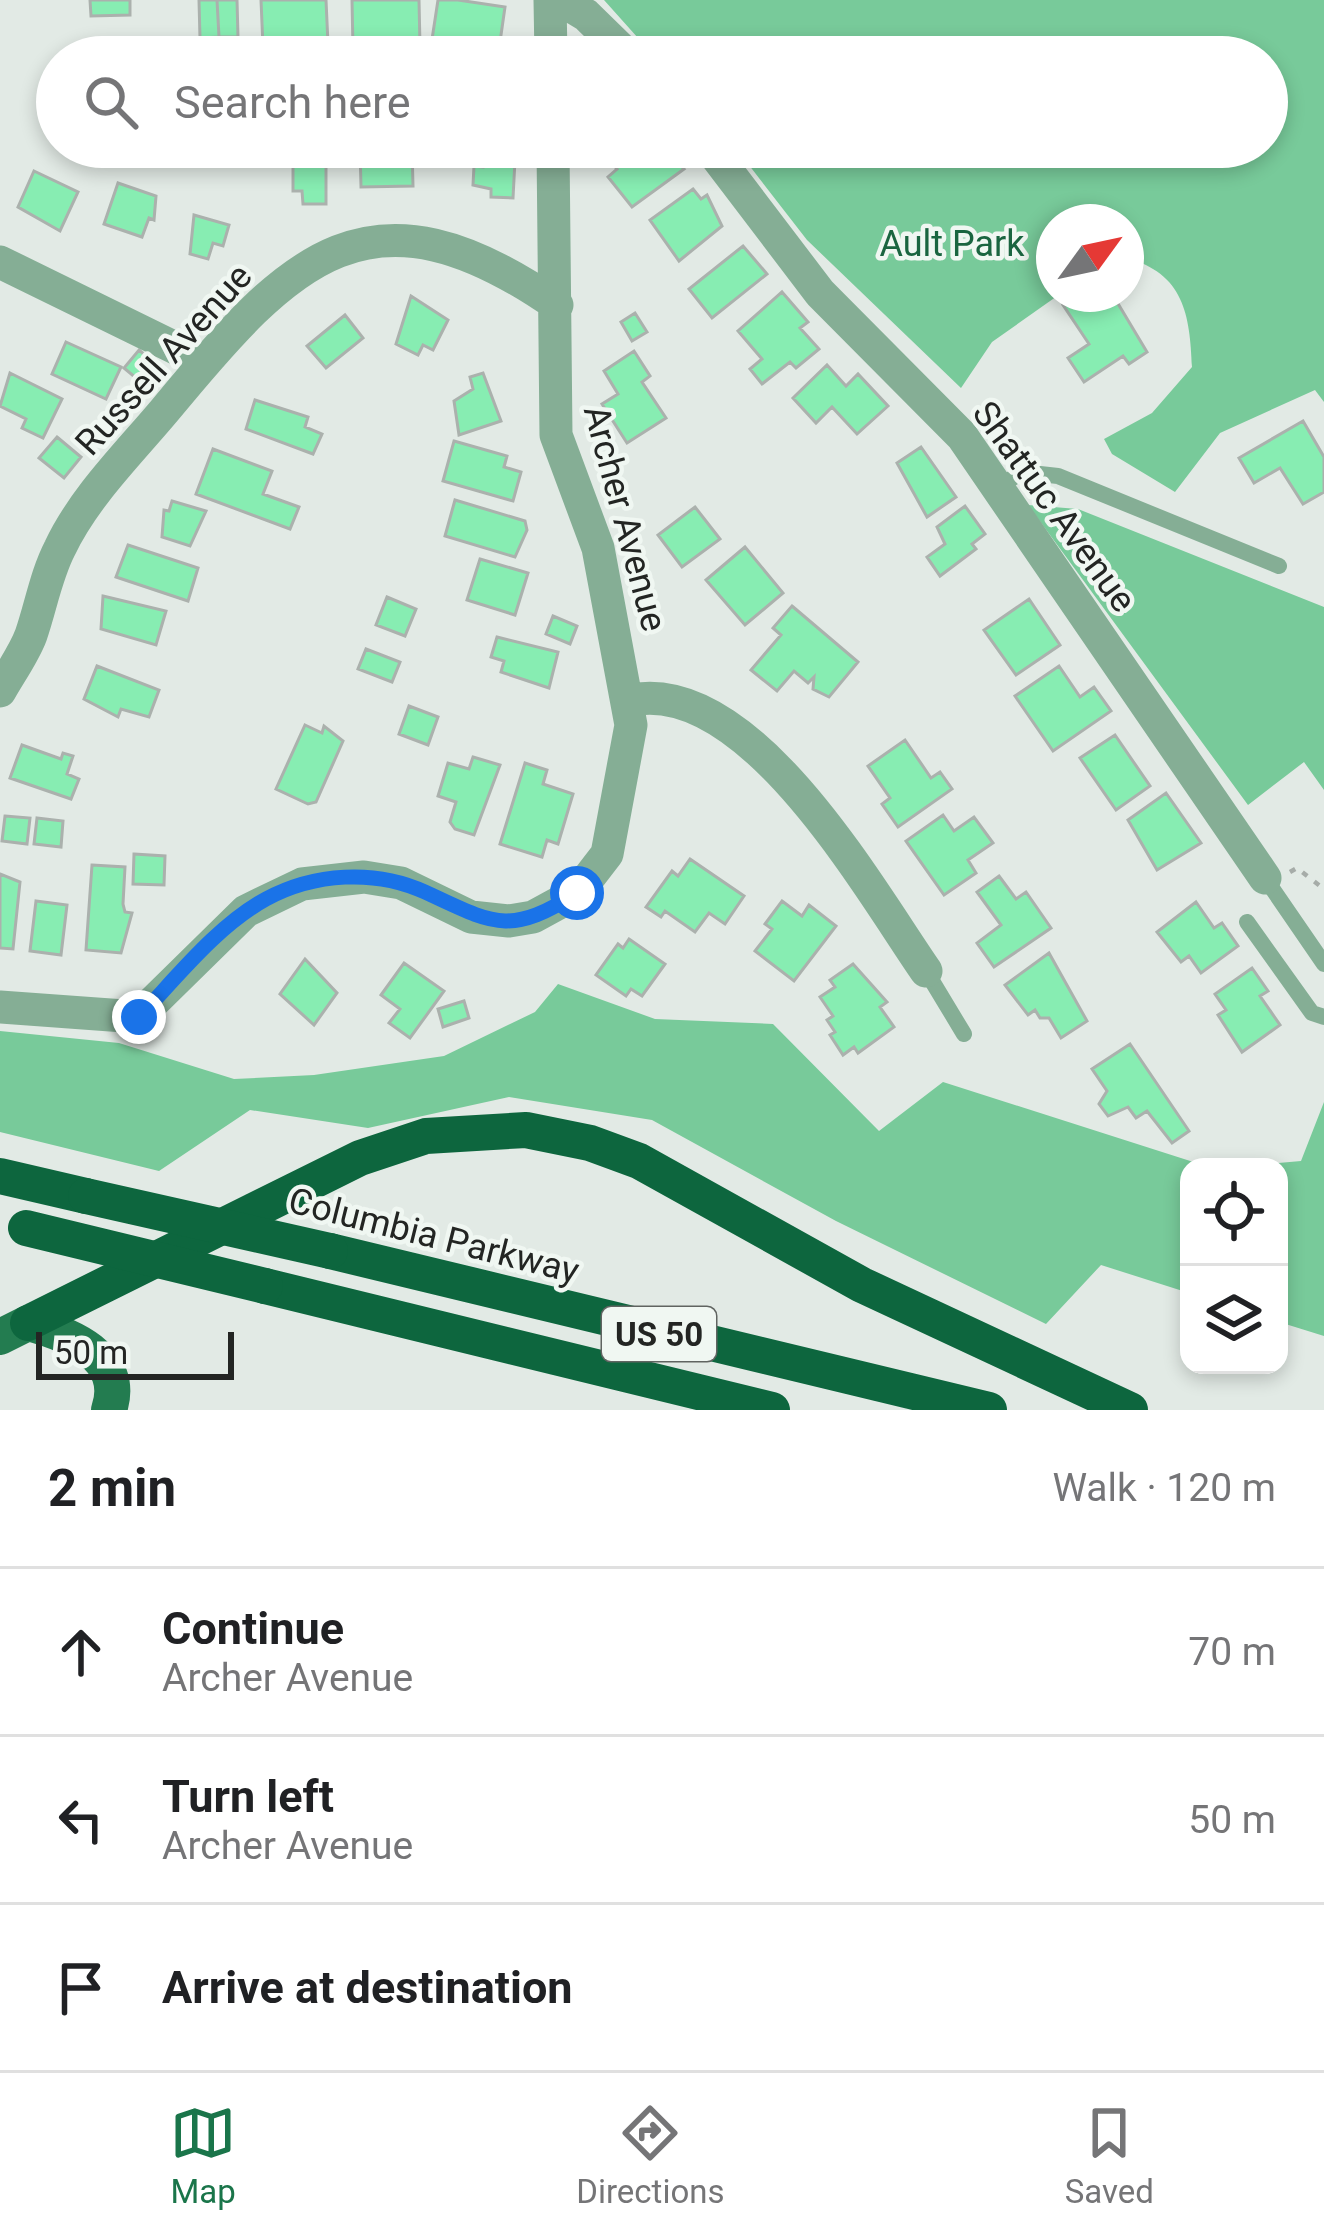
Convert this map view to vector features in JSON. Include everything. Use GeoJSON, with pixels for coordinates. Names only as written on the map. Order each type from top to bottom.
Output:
{"type":"FeatureCollection","features":[{"type":"Feature","properties":{"kind":"highway"},"geometry":{"type":"LineString","coordinates":[[14,1330],[360,1158],[426,1136],[526,1130],[590,1143],[639,1161],[862,1285],[1130,1410]]}},
{"type":"Feature","properties":{"kind":"highway","name":"Columbia Parkway"},"geometry":{"type":"LineString","coordinates":[[0,1176],[988,1410]]}},
{"type":"Feature","properties":{"kind":"highway","name":"US 50"},"geometry":{"type":"LineString","coordinates":[[13,1225],[772,1410]]}},
{"type":"Feature","properties":{"kind":"main road"},"geometry":{"type":"LineString","coordinates":[[14,1330],[85,1342],[111,1380],[109,1410]]}},
{"type":"Feature","properties":{"kind":"street"},"geometry":{"type":"LineString","coordinates":[[550,0],[551,36]]}},
{"type":"Feature","properties":{"kind":"street"},"geometry":{"type":"LineString","coordinates":[[562,0],[608,36]]}},
{"type":"Feature","properties":{"kind":"street","name":"Archer Avenue"},"geometry":{"type":"LineString","coordinates":[[0,1007],[139,1017],[246,911],[302,884],[364,877],[401,883],[483,920],[533,917],[556,907],[595,875],[616,830],[632,725],[598,548],[556,435],[554,168]]}},
{"type":"Feature","properties":{"kind":"street","name":"Shattuc Avenue"},"geometry":{"type":"LineString","coordinates":[[725,168],[806,275],[962,436],[1267,882]]}},
{"type":"Feature","properties":{"kind":"street","name":"Russell Avenue"},"geometry":{"type":"LineString","coordinates":[[0,691],[29,640],[60,547],[85,507],[204,362],[294,273],[337,251],[408,239],[467,250],[557,305]]}},
{"type":"Feature","properties":{"kind":"street"},"geometry":{"type":"LineString","coordinates":[[0,262],[204,362]]}},
{"type":"Feature","properties":{"kind":"street"},"geometry":{"type":"LineString","coordinates":[[627,701],[664,697],[688,705],[762,755],[822,821],[926,971]]}},
{"type":"Feature","properties":{"kind":"lane"},"geometry":{"type":"LineString","coordinates":[[997,488],[1022,472],[1058,476],[1279,566]]}},
{"type":"Feature","properties":{"kind":"lane"},"geometry":{"type":"LineString","coordinates":[[1267,882],[1324,964]]}},
{"type":"Feature","properties":{"kind":"lane"},"geometry":{"type":"LineString","coordinates":[[1246,922],[1312,1013],[1324,1017]]}},
{"type":"Feature","properties":{"kind":"lane"},"geometry":{"type":"LineString","coordinates":[[926,971],[964,1034]]}},
{"type":"Feature","properties":{"kind":"path"},"geometry":{"type":"LineString","coordinates":[[1267,882],[1297,868],[1324,889]]}},
{"type":"Feature","properties":{"kind":"green space","name":"Ault Park"},"geometry":{"type":"Polygon","coordinates":[[[604,0],[1324,0],[1324,402],[1315,390],[1220,433],[1175,492],[1112,454],[1104,439],[1152,413],[1192,367],[1180,299],[1172,285],[1144,265],[1144,204],[1036,204],[1036,311],[992,342],[961,388],[807,240],[751,168],[1288,168],[1288,36],[636,36],[604,0]]]}},
{"type":"Feature","properties":{"kind":"green space"},"geometry":{"type":"Polygon","coordinates":[[[1028,505],[1078,509],[1324,607],[1324,790],[1304,762],[1248,805],[1028,505]]]}},
{"type":"Feature","properties":{"kind":"green space"},"geometry":{"type":"Polygon","coordinates":[[[558,984],[655,1019],[773,1024],[879,1131],[943,1082],[1181,1158],[1180,1290],[1101,1265],[1046,1324],[836,1221],[652,1120],[509,1097],[368,1128],[250,1110],[159,1171],[0,1132],[0,1031],[119,1043],[234,1079],[314,1075],[444,1056],[535,1012],[558,984]]]}},
{"type":"Feature","properties":{"kind":"green space"},"geometry":{"type":"Polygon","coordinates":[[[1324,1102],[1324,1336],[1288,1325],[1288,1162],[1301,1161],[1324,1102]]]}},
{"type":"Feature","properties":{"kind":"building"},"geometry":{"type":"Polygon","coordinates":[[[90,0],[130,0],[130,15],[91,16],[90,0]]]}},
{"type":"Feature","properties":{"kind":"building"},"geometry":{"type":"Polygon","coordinates":[[[199,0],[217,0],[219,36],[200,36],[199,0]]]}},
{"type":"Feature","properties":{"kind":"building"},"geometry":{"type":"Polygon","coordinates":[[[217,0],[237,0],[238,36],[219,36],[217,0]]]}},
{"type":"Feature","properties":{"kind":"building"},"geometry":{"type":"Polygon","coordinates":[[[261,0],[326,0],[328,36],[263,36],[261,0]]]}},
{"type":"Feature","properties":{"kind":"building"},"geometry":{"type":"Polygon","coordinates":[[[352,0],[419,0],[420,36],[353,36],[352,0]]]}},
{"type":"Feature","properties":{"kind":"building"},"geometry":{"type":"Polygon","coordinates":[[[438,0],[505,7],[501,36],[433,36],[438,0]]]}},
{"type":"Feature","properties":{"kind":"building"},"geometry":{"type":"Polygon","coordinates":[[[293,168],[326,168],[326,204],[303,204],[302,191],[293,191],[293,168]]]}},
{"type":"Feature","properties":{"kind":"building"},"geometry":{"type":"Polygon","coordinates":[[[360,168],[413,168],[413,186],[361,187],[360,168]]]}},
{"type":"Feature","properties":{"kind":"building"},"geometry":{"type":"Polygon","coordinates":[[[474,168],[515,168],[513,198],[491,197],[491,189],[473,185],[474,168]]]}},
{"type":"Feature","properties":{"kind":"building"},"geometry":{"type":"Polygon","coordinates":[[[617,169],[684,169],[632,207],[608,177],[617,169]]]}},
{"type":"Feature","properties":{"kind":"building"},"geometry":{"type":"Polygon","coordinates":[[[34,171],[78,192],[60,231],[18,207],[34,171]]]}},
{"type":"Feature","properties":{"kind":"building"},"geometry":{"type":"Polygon","coordinates":[[[118,183],[156,196],[154,220],[149,218],[142,237],[104,224],[118,183]]]}},
{"type":"Feature","properties":{"kind":"building"},"geometry":{"type":"Polygon","coordinates":[[[693,189],[701,199],[707,195],[722,226],[679,261],[650,220],[693,189]]]}},
{"type":"Feature","properties":{"kind":"building"},"geometry":{"type":"Polygon","coordinates":[[[194,215],[229,225],[223,246],[213,243],[208,259],[190,254],[194,215]]]}},
{"type":"Feature","properties":{"kind":"building"},"geometry":{"type":"Polygon","coordinates":[[[743,246],[767,274],[712,318],[689,289],[743,246]]]}},
{"type":"Feature","properties":{"kind":"building"},"geometry":{"type":"Polygon","coordinates":[[[782,292],[808,322],[800,328],[819,349],[796,368],[790,362],[762,384],[750,369],[762,359],[738,331],[782,292]]]}},
{"type":"Feature","properties":{"kind":"building"},"geometry":{"type":"Polygon","coordinates":[[[411,296],[448,320],[433,350],[423,345],[418,355],[396,344],[411,296]]]}},
{"type":"Feature","properties":{"kind":"building"},"geometry":{"type":"Polygon","coordinates":[[[1068,312],[1123,312],[1147,352],[1129,364],[1123,356],[1084,382],[1068,358],[1089,344],[1068,312]]]}},
{"type":"Feature","properties":{"kind":"building"},"geometry":{"type":"Polygon","coordinates":[[[635,313],[647,332],[632,341],[621,322],[635,313]]]}},
{"type":"Feature","properties":{"kind":"building"},"geometry":{"type":"Polygon","coordinates":[[[345,315],[363,338],[326,368],[307,346],[345,315]]]}},
{"type":"Feature","properties":{"kind":"building"},"geometry":{"type":"Polygon","coordinates":[[[66,342],[121,367],[106,399],[52,374],[66,342]]]}},
{"type":"Feature","properties":{"kind":"building"},"geometry":{"type":"Polygon","coordinates":[[[139,350],[158,366],[143,384],[124,368],[139,350]]]}},
{"type":"Feature","properties":{"kind":"building"},"geometry":{"type":"Polygon","coordinates":[[[634,351],[650,376],[642,382],[666,418],[627,443],[602,404],[618,394],[604,371],[634,351]]]}},
{"type":"Feature","properties":{"kind":"building"},"geometry":{"type":"Polygon","coordinates":[[[827,365],[846,386],[858,374],[888,406],[857,434],[832,407],[816,423],[793,398],[827,365]]]}},
{"type":"Feature","properties":{"kind":"building"},"geometry":{"type":"Polygon","coordinates":[[[10,373],[62,399],[43,438],[22,428],[26,419],[0,406],[10,373]]]}},
{"type":"Feature","properties":{"kind":"building"},"geometry":{"type":"Polygon","coordinates":[[[483,373],[501,421],[459,435],[454,401],[473,389],[470,377],[483,373]]]}},
{"type":"Feature","properties":{"kind":"building"},"geometry":{"type":"Polygon","coordinates":[[[255,400],[308,417],[305,427],[322,434],[313,454],[246,429],[255,400]]]}},
{"type":"Feature","properties":{"kind":"building"},"geometry":{"type":"Polygon","coordinates":[[[1303,421],[1324,457],[1324,492],[1303,504],[1280,468],[1254,483],[1239,458],[1303,421]]]}},
{"type":"Feature","properties":{"kind":"building"},"geometry":{"type":"Polygon","coordinates":[[[57,437],[81,457],[64,478],[39,458],[57,437]]]}},
{"type":"Feature","properties":{"kind":"building"},"geometry":{"type":"Polygon","coordinates":[[[454,441],[507,456],[504,467],[521,472],[513,501],[443,481],[454,441]]]}},
{"type":"Feature","properties":{"kind":"building"},"geometry":{"type":"Polygon","coordinates":[[[921,447],[956,497],[927,517],[897,463],[921,447]]]}},
{"type":"Feature","properties":{"kind":"building"},"geometry":{"type":"Polygon","coordinates":[[[213,449],[272,471],[263,494],[299,507],[290,529],[196,494],[213,449]]]}},
{"type":"Feature","properties":{"kind":"building"},"geometry":{"type":"Polygon","coordinates":[[[455,500],[525,521],[527,530],[515,557],[445,536],[455,500]]]}},
{"type":"Feature","properties":{"kind":"building"},"geometry":{"type":"Polygon","coordinates":[[[172,501],[206,511],[190,546],[162,537],[164,510],[169,511],[172,501]]]}},
{"type":"Feature","properties":{"kind":"building"},"geometry":{"type":"Polygon","coordinates":[[[965,506],[985,534],[972,544],[976,549],[940,576],[927,557],[945,544],[937,527],[965,506]]]}},
{"type":"Feature","properties":{"kind":"building"},"geometry":{"type":"Polygon","coordinates":[[[695,507],[720,539],[682,567],[658,535],[695,507]]]}},
{"type":"Feature","properties":{"kind":"building"},"geometry":{"type":"Polygon","coordinates":[[[128,545],[198,568],[188,601],[116,577],[128,545]]]}},
{"type":"Feature","properties":{"kind":"building"},"geometry":{"type":"Polygon","coordinates":[[[745,547],[783,593],[745,625],[706,580],[745,547]]]}},
{"type":"Feature","properties":{"kind":"building"},"geometry":{"type":"Polygon","coordinates":[[[480,559],[528,573],[515,615],[467,600],[480,559]]]}},
{"type":"Feature","properties":{"kind":"building"},"geometry":{"type":"Polygon","coordinates":[[[103,596],[166,611],[156,645],[101,629],[103,596]]]}},
{"type":"Feature","properties":{"kind":"building"},"geometry":{"type":"Polygon","coordinates":[[[387,597],[416,609],[405,636],[376,625],[387,597]]]}},
{"type":"Feature","properties":{"kind":"building"},"geometry":{"type":"Polygon","coordinates":[[[1029,599],[1060,645],[1016,675],[984,630],[1029,599]]]}},
{"type":"Feature","properties":{"kind":"building"},"geometry":{"type":"Polygon","coordinates":[[[792,606],[858,662],[829,697],[813,689],[814,677],[808,683],[794,671],[777,691],[751,670],[781,635],[773,628],[792,606]]]}},
{"type":"Feature","properties":{"kind":"building"},"geometry":{"type":"Polygon","coordinates":[[[553,616],[577,626],[570,644],[546,634],[553,616]]]}},
{"type":"Feature","properties":{"kind":"building"},"geometry":{"type":"Polygon","coordinates":[[[497,637],[558,652],[549,688],[501,672],[504,661],[491,657],[497,637]]]}},
{"type":"Feature","properties":{"kind":"building"},"geometry":{"type":"Polygon","coordinates":[[[366,649],[400,662],[392,682],[358,669],[366,649]]]}},
{"type":"Feature","properties":{"kind":"building"},"geometry":{"type":"Polygon","coordinates":[[[97,666],[159,690],[149,717],[121,709],[118,717],[84,699],[97,666]]]}},
{"type":"Feature","properties":{"kind":"building"},"geometry":{"type":"Polygon","coordinates":[[[1059,666],[1080,697],[1094,687],[1111,711],[1053,751],[1015,696],[1059,666]]]}},
{"type":"Feature","properties":{"kind":"building"},"geometry":{"type":"Polygon","coordinates":[[[409,706],[438,717],[428,745],[399,734],[409,706]]]}},
{"type":"Feature","properties":{"kind":"building"},"geometry":{"type":"Polygon","coordinates":[[[305,725],[322,733],[324,726],[343,741],[316,802],[308,804],[276,789],[305,725]]]}},
{"type":"Feature","properties":{"kind":"building"},"geometry":{"type":"Polygon","coordinates":[[[1115,735],[1150,786],[1116,810],[1080,758],[1115,735]]]}},
{"type":"Feature","properties":{"kind":"building"},"geometry":{"type":"Polygon","coordinates":[[[905,740],[931,778],[940,772],[952,789],[898,827],[882,804],[890,798],[868,766],[905,740]]]}},
{"type":"Feature","properties":{"kind":"building"},"geometry":{"type":"Polygon","coordinates":[[[22,745],[61,759],[63,753],[73,756],[67,774],[79,779],[71,799],[10,778],[22,745]]]}},
{"type":"Feature","properties":{"kind":"building"},"geometry":{"type":"Polygon","coordinates":[[[473,757],[500,765],[474,835],[455,829],[450,822],[456,802],[438,796],[448,763],[469,769],[473,757]]]}},
{"type":"Feature","properties":{"kind":"building"},"geometry":{"type":"Polygon","coordinates":[[[525,763],[547,770],[543,784],[573,794],[558,844],[547,840],[542,857],[500,844],[525,763]]]}},
{"type":"Feature","properties":{"kind":"building"},"geometry":{"type":"Polygon","coordinates":[[[1166,793],[1201,843],[1157,870],[1128,820],[1166,793]]]}},
{"type":"Feature","properties":{"kind":"building"},"geometry":{"type":"Polygon","coordinates":[[[943,815],[954,831],[974,817],[993,843],[968,860],[976,873],[944,895],[906,841],[943,815]]]}},
{"type":"Feature","properties":{"kind":"building"},"geometry":{"type":"Polygon","coordinates":[[[5,816],[30,818],[27,844],[2,841],[5,816]]]}},
{"type":"Feature","properties":{"kind":"building"},"geometry":{"type":"Polygon","coordinates":[[[37,818],[63,821],[61,847],[34,844],[37,818]]]}},
{"type":"Feature","properties":{"kind":"building"},"geometry":{"type":"Polygon","coordinates":[[[134,854],[165,856],[164,885],[133,884],[134,854]]]}},
{"type":"Feature","properties":{"kind":"building"},"geometry":{"type":"Polygon","coordinates":[[[690,859],[744,896],[725,924],[709,913],[695,932],[665,911],[661,917],[646,907],[672,871],[678,876],[690,859]]]}},
{"type":"Feature","properties":{"kind":"building"},"geometry":{"type":"Polygon","coordinates":[[[92,865],[125,867],[123,904],[125,912],[132,913],[121,953],[86,950],[92,865]]]}},
{"type":"Feature","properties":{"kind":"building"},"geometry":{"type":"Polygon","coordinates":[[[0,874],[20,882],[13,949],[0,948],[0,874]]]}},
{"type":"Feature","properties":{"kind":"building"},"geometry":{"type":"Polygon","coordinates":[[[999,876],[1016,899],[1026,892],[1051,928],[994,967],[977,943],[1001,925],[977,892],[999,876]]]}},
{"type":"Feature","properties":{"kind":"building"},"geometry":{"type":"Polygon","coordinates":[[[36,901],[67,905],[61,955],[30,951],[36,901]]]}},
{"type":"Feature","properties":{"kind":"building"},"geometry":{"type":"Polygon","coordinates":[[[782,901],[802,916],[809,905],[836,926],[794,981],[755,951],[772,929],[765,924],[782,901]]]}},
{"type":"Feature","properties":{"kind":"building"},"geometry":{"type":"Polygon","coordinates":[[[1196,902],[1214,928],[1222,923],[1238,946],[1201,973],[1189,956],[1181,962],[1157,932],[1196,902]]]}},
{"type":"Feature","properties":{"kind":"building"},"geometry":{"type":"Polygon","coordinates":[[[629,939],[665,964],[642,996],[631,989],[626,996],[596,975],[618,944],[623,948],[629,939]]]}},
{"type":"Feature","properties":{"kind":"building"},"geometry":{"type":"Polygon","coordinates":[[[1049,953],[1087,1021],[1061,1038],[1049,1018],[1040,1018],[1035,1010],[1028,1015],[1005,985],[1049,953]]]}},
{"type":"Feature","properties":{"kind":"building"},"geometry":{"type":"Polygon","coordinates":[[[305,959],[337,993],[314,1025],[280,994],[305,959]]]}},
{"type":"Feature","properties":{"kind":"building"},"geometry":{"type":"Polygon","coordinates":[[[404,963],[444,991],[410,1038],[389,1023],[400,1009],[381,995],[404,963]]]}},
{"type":"Feature","properties":{"kind":"building"},"geometry":{"type":"Polygon","coordinates":[[[853,964],[887,1002],[880,1007],[894,1027],[858,1053],[854,1047],[843,1055],[830,1035],[835,1032],[827,1020],[833,1016],[820,997],[835,987],[830,980],[853,964]]]}},
{"type":"Feature","properties":{"kind":"building"},"geometry":{"type":"Polygon","coordinates":[[[1252,968],[1268,991],[1260,996],[1280,1025],[1242,1052],[1218,1015],[1226,1010],[1215,994],[1252,968]]]}},
{"type":"Feature","properties":{"kind":"building"},"geometry":{"type":"Polygon","coordinates":[[[464,1001],[469,1018],[443,1027],[438,1009],[464,1001]]]}},
{"type":"Feature","properties":{"kind":"building"},"geometry":{"type":"Polygon","coordinates":[[[1130,1044],[1189,1131],[1172,1143],[1147,1111],[1136,1118],[1128,1107],[1108,1116],[1099,1104],[1107,1091],[1092,1069],[1130,1044]]]}},
{"type":"Feature","properties":{"kind":"route"},"geometry":{"type":"LineString","coordinates":[[139,1017],[246,911],[302,884],[364,877],[401,883],[471,917],[508,921],[533,917],[577,893]]}}]}
